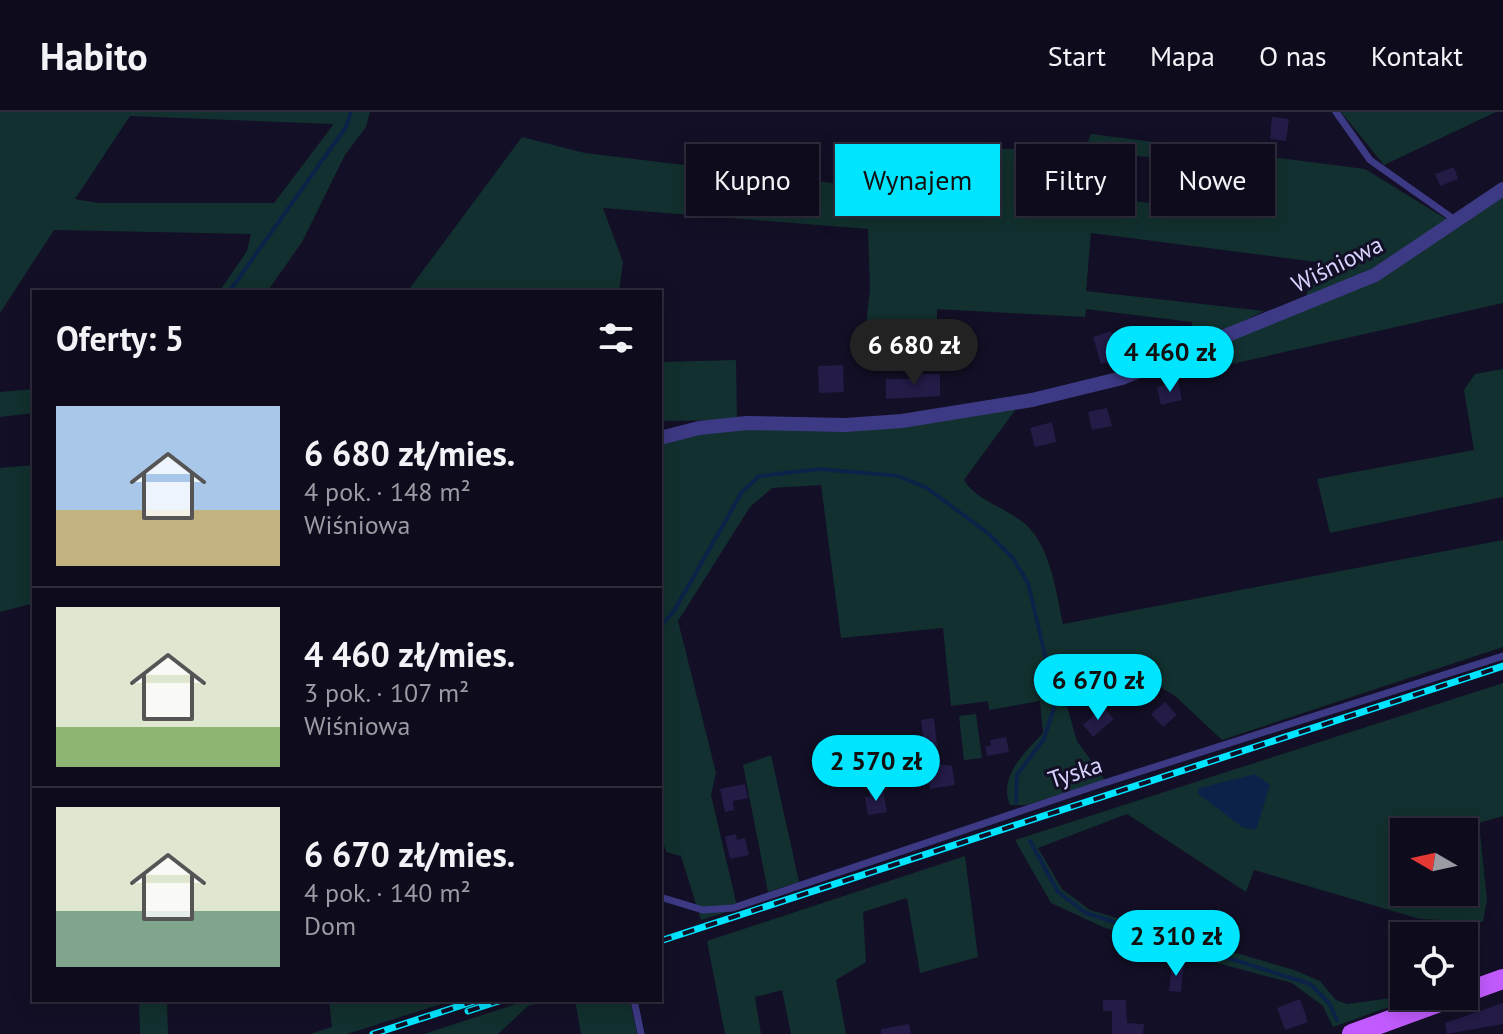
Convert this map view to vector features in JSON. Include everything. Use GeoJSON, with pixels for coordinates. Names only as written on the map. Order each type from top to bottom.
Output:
{"type":"FeatureCollection","features":[{"type":"Feature","properties":{"kind":"main road"},"geometry":{"type":"LineString","coordinates":[[1478,988],[1503,979]]}},
{"type":"Feature","properties":{"kind":"main road"},"geometry":{"type":"LineString","coordinates":[[1352,1034],[1418,1010]]}},
{"type":"Feature","properties":{"kind":"street","name":"Wiśniowa"},"geometry":{"type":"LineString","coordinates":[[662,437],[699,428],[747,423],[845,425],[902,421],[1032,400],[1122,378],[1271,320],[1375,275],[1503,189]]}},
{"type":"Feature","properties":{"kind":"lane"},"geometry":{"type":"LineString","coordinates":[[1336,112],[1370,160],[1455,220]]}},
{"type":"Feature","properties":{"kind":"lane","name":"Tyska"},"geometry":{"type":"LineString","coordinates":[[662,898],[703,910],[733,908],[1098,785],[1503,656]]}},
{"type":"Feature","properties":{"kind":"lane"},"geometry":{"type":"LineString","coordinates":[[634,1002],[641,1034]]}},
{"type":"Feature","properties":{"kind":"green space"},"geometry":{"type":"Polygon","coordinates":[[[0,112],[370,112],[366,127],[345,155],[302,242],[268,290],[220,290],[247,251],[251,234],[54,230],[0,313],[0,112]],[[130,116],[75,199],[98,203],[274,203],[333,125],[130,116]]]}},
{"type":"Feature","properties":{"kind":"green space"},"geometry":{"type":"Polygon","coordinates":[[[1341,112],[1496,112],[1384,165],[1341,112]]]}},
{"type":"Feature","properties":{"kind":"green space"},"geometry":{"type":"Polygon","coordinates":[[[1091,134],[1169,144],[1151,144],[1151,157],[1135,156],[1135,144],[1087,144],[1091,134]]]}},
{"type":"Feature","properties":{"kind":"green space"},"geometry":{"type":"Polygon","coordinates":[[[522,137],[585,153],[686,165],[686,215],[603,208],[623,262],[619,290],[408,290],[522,137]]]}},
{"type":"Feature","properties":{"kind":"green space"},"geometry":{"type":"Polygon","coordinates":[[[1000,149],[1016,149],[1016,216],[1135,216],[1135,201],[1151,203],[1151,216],[1275,216],[1275,158],[1365,169],[1448,220],[1377,270],[1306,296],[1317,262],[1091,233],[1086,291],[1264,311],[1193,346],[1192,322],[1086,309],[1085,317],[937,309],[937,355],[863,357],[870,288],[868,229],[704,216],[819,216],[819,181],[835,183],[835,216],[1000,216],[1000,149]]]}},
{"type":"Feature","properties":{"kind":"green space"},"geometry":{"type":"Polygon","coordinates":[[[1503,195],[1503,303],[1196,372],[1193,354],[1375,280],[1503,195]]]}},
{"type":"Feature","properties":{"kind":"green space"},"geometry":{"type":"Polygon","coordinates":[[[736,360],[737,420],[663,421],[662,362],[736,360]]]}},
{"type":"Feature","properties":{"kind":"green space"},"geometry":{"type":"Polygon","coordinates":[[[1503,369],[1503,497],[1330,533],[1317,479],[1474,450],[1464,390],[1475,374],[1503,369]]]}},
{"type":"Feature","properties":{"kind":"green space"},"geometry":{"type":"Polygon","coordinates":[[[32,389],[32,413],[0,417],[0,392],[32,389]]]}},
{"type":"Feature","properties":{"kind":"green space"},"geometry":{"type":"Polygon","coordinates":[[[1019,405],[964,480],[982,498],[1020,520],[1038,540],[1050,568],[1063,624],[1503,540],[1503,647],[1222,740],[1175,696],[1126,666],[1062,689],[1077,741],[1105,780],[1027,805],[1010,805],[1007,794],[1010,775],[1021,757],[1043,733],[1040,701],[989,710],[988,701],[951,706],[943,628],[841,638],[821,485],[772,488],[750,507],[678,621],[716,773],[711,795],[736,902],[736,909],[701,920],[681,856],[666,852],[662,838],[662,440],[696,431],[1019,405]]]}},
{"type":"Feature","properties":{"kind":"green space"},"geometry":{"type":"Polygon","coordinates":[[[32,465],[32,604],[0,612],[0,468],[32,465]]]}},
{"type":"Feature","properties":{"kind":"green space"},"geometry":{"type":"Polygon","coordinates":[[[1503,683],[1503,816],[1479,823],[1487,900],[1483,922],[1420,919],[1254,870],[1246,892],[1127,814],[1038,848],[1062,889],[1090,910],[1294,970],[1320,981],[1336,1000],[1347,1004],[1390,998],[1390,1006],[1333,1027],[1323,1006],[1292,983],[1169,950],[1103,927],[1051,903],[1015,840],[1503,683]]]}},
{"type":"Feature","properties":{"kind":"green space"},"geometry":{"type":"Polygon","coordinates":[[[976,714],[982,758],[964,760],[959,716],[976,714]]]}},
{"type":"Feature","properties":{"kind":"green space"},"geometry":{"type":"Polygon","coordinates":[[[771,755],[799,882],[768,892],[743,765],[771,755]]]}},
{"type":"Feature","properties":{"kind":"green space"},"geometry":{"type":"Polygon","coordinates":[[[965,856],[978,957],[920,973],[907,898],[863,912],[866,962],[836,980],[846,1034],[791,1034],[782,990],[755,997],[761,1034],[725,1034],[707,941],[965,856]]]}},
{"type":"Feature","properties":{"kind":"green space"},"geometry":{"type":"Polygon","coordinates":[[[139,1002],[167,1002],[168,1034],[140,1034],[139,1002]]]}},
{"type":"Feature","properties":{"kind":"green space"},"geometry":{"type":"Polygon","coordinates":[[[329,1002],[448,1002],[347,1034],[310,1034],[332,1027],[329,1002]]]}},
{"type":"Feature","properties":{"kind":"green space"},"geometry":{"type":"Polygon","coordinates":[[[522,1002],[543,1002],[528,1006],[498,1034],[424,1034],[522,1002]]]}},
{"type":"Feature","properties":{"kind":"green space"},"geometry":{"type":"Polygon","coordinates":[[[575,1002],[630,1002],[637,1034],[581,1034],[575,1002]]]}},
{"type":"Feature","properties":{"kind":"water"},"geometry":{"type":"Polygon","coordinates":[[[1255,774],[1270,785],[1256,830],[1242,827],[1197,793],[1199,788],[1255,774]]]}},
{"type":"Feature","properties":{"kind":"building"},"geometry":{"type":"Polygon","coordinates":[[[1272,117],[1289,119],[1286,141],[1270,139],[1272,117]]]}},
{"type":"Feature","properties":{"kind":"building"},"geometry":{"type":"Polygon","coordinates":[[[1454,167],[1458,179],[1440,186],[1435,174],[1454,167]]]}},
{"type":"Feature","properties":{"kind":"building"},"geometry":{"type":"Polygon","coordinates":[[[1171,325],[1175,338],[1157,345],[1152,333],[1171,325]]]}},
{"type":"Feature","properties":{"kind":"building"},"geometry":{"type":"Polygon","coordinates":[[[1111,331],[1114,339],[1120,337],[1126,356],[1101,364],[1093,337],[1111,331]]]}},
{"type":"Feature","properties":{"kind":"building"},"geometry":{"type":"Polygon","coordinates":[[[843,365],[844,392],[819,393],[818,366],[843,365]]]}},
{"type":"Feature","properties":{"kind":"building"},"geometry":{"type":"Polygon","coordinates":[[[918,374],[940,374],[940,396],[886,399],[886,379],[918,379],[918,374]]]}},
{"type":"Feature","properties":{"kind":"building"},"geometry":{"type":"Polygon","coordinates":[[[1178,382],[1182,400],[1161,405],[1157,387],[1178,382]]]}},
{"type":"Feature","properties":{"kind":"building"},"geometry":{"type":"Polygon","coordinates":[[[1107,408],[1112,426],[1092,430],[1088,412],[1107,408]]]}},
{"type":"Feature","properties":{"kind":"building"},"geometry":{"type":"Polygon","coordinates":[[[1052,422],[1056,442],[1035,447],[1030,428],[1052,422]]]}},
{"type":"Feature","properties":{"kind":"building"},"geometry":{"type":"Polygon","coordinates":[[[1165,702],[1177,715],[1163,727],[1151,714],[1165,702]]]}},
{"type":"Feature","properties":{"kind":"building"},"geometry":{"type":"Polygon","coordinates":[[[1103,707],[1114,719],[1093,737],[1083,725],[1103,707]]]}},
{"type":"Feature","properties":{"kind":"building"},"geometry":{"type":"Polygon","coordinates":[[[934,718],[939,764],[952,766],[955,785],[930,789],[927,766],[896,767],[894,750],[924,746],[921,720],[934,718]]]}},
{"type":"Feature","properties":{"kind":"building"},"geometry":{"type":"Polygon","coordinates":[[[1006,737],[1009,752],[987,756],[985,746],[991,746],[990,740],[1006,737]]]}},
{"type":"Feature","properties":{"kind":"building"},"geometry":{"type":"Polygon","coordinates":[[[745,784],[748,798],[733,801],[734,810],[725,812],[720,789],[745,784]]]}},
{"type":"Feature","properties":{"kind":"building"},"geometry":{"type":"Polygon","coordinates":[[[883,790],[887,812],[868,815],[865,797],[870,797],[869,792],[883,790]]]}},
{"type":"Feature","properties":{"kind":"building"},"geometry":{"type":"Polygon","coordinates":[[[736,834],[737,840],[745,838],[749,855],[730,859],[725,837],[736,834]]]}},
{"type":"Feature","properties":{"kind":"building"},"geometry":{"type":"Polygon","coordinates":[[[1172,963],[1184,964],[1181,992],[1169,991],[1172,963]]]}},
{"type":"Feature","properties":{"kind":"building"},"geometry":{"type":"Polygon","coordinates":[[[1300,999],[1308,1022],[1285,1030],[1277,1008],[1300,999]]]}},
{"type":"Feature","properties":{"kind":"building"},"geometry":{"type":"Polygon","coordinates":[[[1103,1000],[1126,1000],[1127,1023],[1144,1024],[1143,1034],[1112,1034],[1112,1011],[1103,1011],[1103,1000]]]}},
{"type":"Feature","properties":{"kind":"building"},"geometry":{"type":"Polygon","coordinates":[[[1503,1003],[1503,1024],[1447,1034],[1445,1023],[1503,1003]]]}},
{"type":"Feature","properties":{"kind":"building"},"geometry":{"type":"Polygon","coordinates":[[[909,1024],[911,1034],[881,1034],[881,1029],[909,1024]]]}},
{"type":"Feature","properties":{"kind":"waterway"},"geometry":{"type":"LineString","coordinates":[[230,290],[346,127],[351,112]]}},
{"type":"Feature","properties":{"kind":"waterway"},"geometry":{"type":"LineString","coordinates":[[662,625],[674,611],[742,492],[759,476],[820,469],[898,476],[927,488],[989,534],[1012,557],[1028,583],[1056,701],[1044,739],[1017,775],[1016,802]]}},
{"type":"Feature","properties":{"kind":"waterway"},"geometry":{"type":"LineString","coordinates":[[1030,841],[1058,892],[1086,913],[1310,984],[1329,1003],[1337,1020]]}},
{"type":"Feature","properties":{"kind":"railway"},"geometry":{"type":"LineString","coordinates":[[662,940],[1503,666]]}},
{"type":"Feature","properties":{"kind":"railway"},"geometry":{"type":"LineString","coordinates":[[373,1034],[472,1002]]}},
{"type":"Feature","properties":{"kind":"railway"},"geometry":{"type":"LineString","coordinates":[[468,1011],[496,1002]]}}]}
